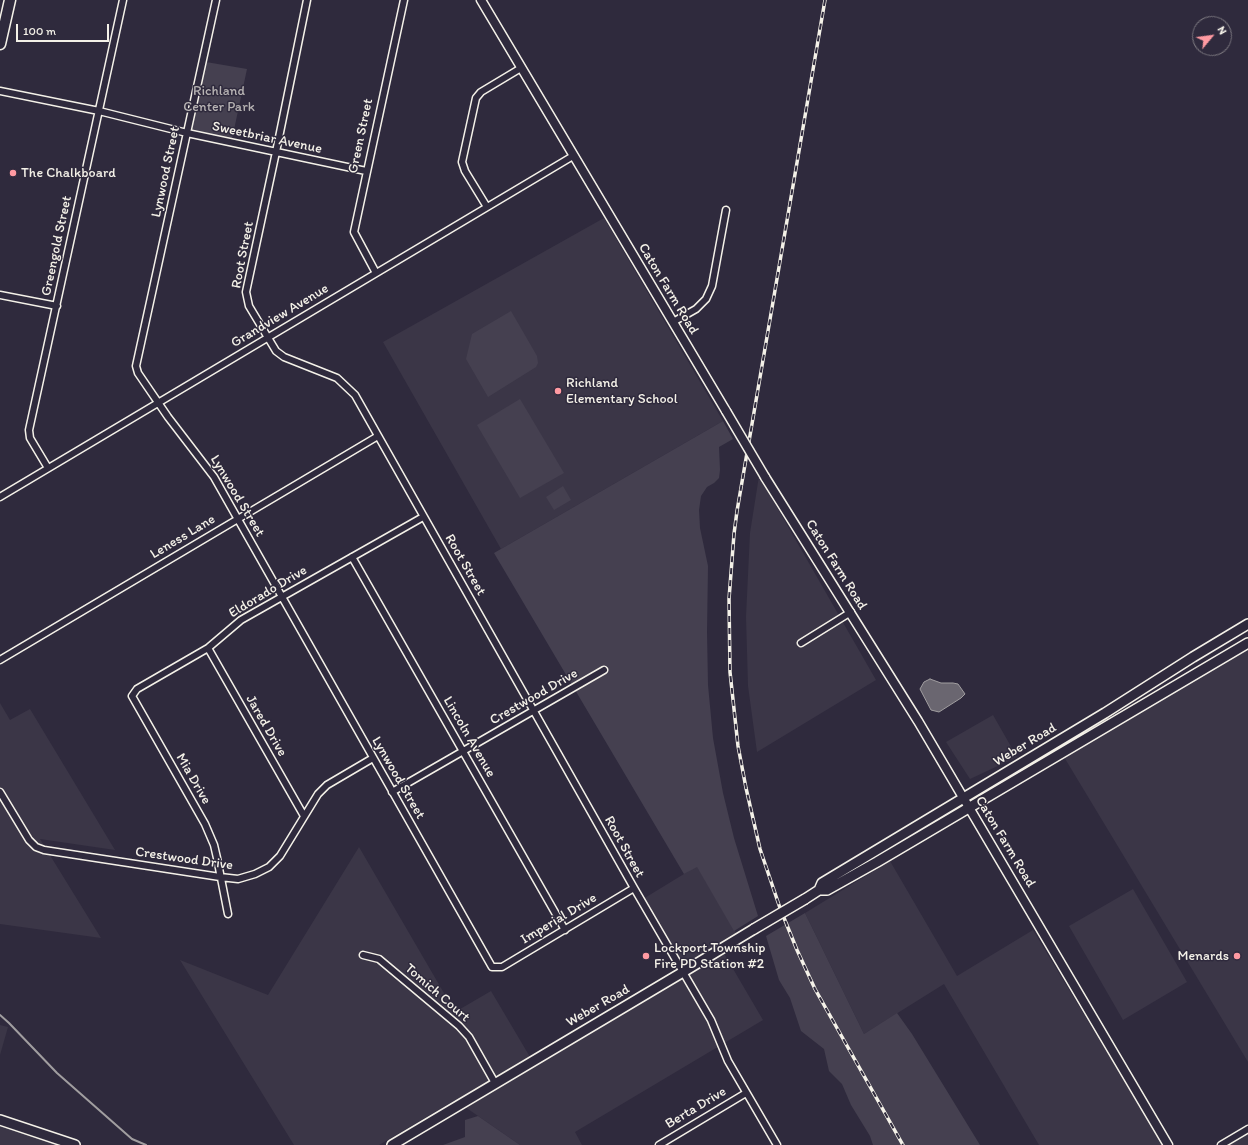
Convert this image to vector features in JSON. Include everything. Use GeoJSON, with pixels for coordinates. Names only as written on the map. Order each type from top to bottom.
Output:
{"type":"FeatureCollection","features":[{"type":"Feature","properties":{"kind":"main road"},"geometry":{"type":"LineString","coordinates":[[0,44],[10,0]]}},
{"type":"Feature","properties":{"kind":"main road","name":"Weber Road"},"geometry":{"type":"LineString","coordinates":[[819,890],[822,883],[1105,713],[1248,624]]}},
{"type":"Feature","properties":{"kind":"main road","name":"Weber Road"},"geometry":{"type":"LineString","coordinates":[[392,1145],[819,890],[827,890],[970,808],[1248,643]]}},
{"type":"Feature","properties":{"kind":"main road"},"geometry":{"type":"LineString","coordinates":[[0,1120],[75,1145]]}},
{"type":"Feature","properties":{"kind":"street","name":"Greengold Street"},"geometry":{"type":"LineString","coordinates":[[48,468],[30,438],[29,430],[123,0]]}},
{"type":"Feature","properties":{"kind":"street","name":"Lynwood Street"},"geometry":{"type":"LineString","coordinates":[[216,0],[136,366],[138,373],[168,417],[214,477],[492,967],[496,967]]}},
{"type":"Feature","properties":{"kind":"street","name":"Root Street"},"geometry":{"type":"LineString","coordinates":[[307,0],[246,292],[249,306],[276,350],[284,357],[336,378],[355,395],[634,888],[711,1020],[728,1061],[777,1145]]}},
{"type":"Feature","properties":{"kind":"street","name":"Green Street"},"geometry":{"type":"LineString","coordinates":[[376,273],[354,232],[404,0]]}},
{"type":"Feature","properties":{"kind":"street","name":"Caton Farm Road"},"geometry":{"type":"LineString","coordinates":[[480,0],[765,477],[851,612],[964,798],[1168,1145]]}},
{"type":"Feature","properties":{"kind":"street"},"geometry":{"type":"LineString","coordinates":[[487,207],[465,171],[462,162],[476,98],[481,92],[521,68]]}},
{"type":"Feature","properties":{"kind":"street","name":"Sweetbriar Avenue"},"geometry":{"type":"LineString","coordinates":[[0,91],[99,111],[186,133],[366,171]]}},
{"type":"Feature","properties":{"kind":"street","name":"Grandview Avenue"},"geometry":{"type":"LineString","coordinates":[[0,497],[573,156]]}},
{"type":"Feature","properties":{"kind":"street"},"geometry":{"type":"LineString","coordinates":[[673,322],[696,309],[706,299],[712,286],[726,210]]}},
{"type":"Feature","properties":{"kind":"street"},"geometry":{"type":"LineString","coordinates":[[0,295],[56,306]]}},
{"type":"Feature","properties":{"kind":"street","name":"Leness Lane"},"geometry":{"type":"LineString","coordinates":[[0,660],[378,436]]}},
{"type":"Feature","properties":{"kind":"street","name":"Eldorado Drive"},"geometry":{"type":"LineString","coordinates":[[132,696],[137,689],[208,648],[241,620],[423,517]]}},
{"type":"Feature","properties":{"kind":"street","name":"Lincoln Avenue"},"geometry":{"type":"LineString","coordinates":[[352,557],[565,930]]}},
{"type":"Feature","properties":{"kind":"street"},"geometry":{"type":"LineString","coordinates":[[802,643],[851,612]]}},
{"type":"Feature","properties":{"kind":"street","name":"Jared Drive"},"geometry":{"type":"LineString","coordinates":[[208,648],[304,816]]}},
{"type":"Feature","properties":{"kind":"street","name":"Crestwood Drive"},"geometry":{"type":"LineString","coordinates":[[392,792],[604,670]]}},
{"type":"Feature","properties":{"kind":"street","name":"Mia Drive"},"geometry":{"type":"LineString","coordinates":[[132,696],[205,824],[214,845],[228,914]]}},
{"type":"Feature","properties":{"kind":"street","name":"Crestwood Drive"},"geometry":{"type":"LineString","coordinates":[[0,792],[29,840],[36,847],[44,850],[220,878],[238,879],[255,874],[269,867],[280,856],[291,841],[318,794],[327,785],[373,758]]}},
{"type":"Feature","properties":{"kind":"street","name":"Imperial Drive"},"geometry":{"type":"LineString","coordinates":[[496,967],[502,967],[634,888]]}},
{"type":"Feature","properties":{"kind":"street","name":"Tomich Court"},"geometry":{"type":"LineString","coordinates":[[363,955],[379,959],[459,1026],[469,1037],[495,1083]]}},
{"type":"Feature","properties":{"kind":"street","name":"Berta Drive"},"geometry":{"type":"LineString","coordinates":[[659,1145],[746,1093]]}},
{"type":"Feature","properties":{"kind":"street"},"geometry":{"type":"LineString","coordinates":[[1222,1145],[1248,1129]]}},
{"type":"Feature","properties":{"kind":"shaded area","name":"Richland Elementary School"},"geometry":{"type":"Polygon","coordinates":[[[604,218],[723,421],[501,549],[383,342],[604,218]]]}},
{"type":"Feature","properties":{"kind":"shaded area"},"geometry":{"type":"Polygon","coordinates":[[[759,476],[876,680],[757,752],[748,686],[746,617],[750,533],[759,476]]]}},
{"type":"Feature","properties":{"kind":"shaded area"},"geometry":{"type":"Polygon","coordinates":[[[1248,649],[1248,1062],[1064,757],[1248,649]]]}},
{"type":"Feature","properties":{"kind":"shaded area"},"geometry":{"type":"Polygon","coordinates":[[[930,679],[941,683],[958,684],[965,694],[939,712],[931,710],[920,689],[924,682],[930,679]]]}},
{"type":"Feature","properties":{"kind":"shaded area"},"geometry":{"type":"Polygon","coordinates":[[[0,703],[10,720],[30,709],[115,850],[40,839],[101,938],[0,924],[0,703]]]}},
{"type":"Feature","properties":{"kind":"shaded area"},"geometry":{"type":"Polygon","coordinates":[[[993,715],[1017,757],[970,779],[946,742],[993,715]]]}},
{"type":"Feature","properties":{"kind":"shaded area"},"geometry":{"type":"Polygon","coordinates":[[[359,847],[455,1012],[491,991],[533,1062],[722,950],[763,1020],[575,1132],[582,1145],[520,1145],[455,1100],[379,1145],[294,1145],[180,960],[268,995],[359,847]]]}},
{"type":"Feature","properties":{"kind":"shaded area"},"geometry":{"type":"Polygon","coordinates":[[[890,861],[957,976],[1033,930],[1163,1145],[1039,1145],[944,984],[864,1034],[805,913],[890,861]]]}},
{"type":"Feature","properties":{"kind":"shaded area"},"geometry":{"type":"Polygon","coordinates":[[[697,866],[738,936],[684,970],[643,899],[697,866]]]}},
{"type":"Feature","properties":{"kind":"shaded area"},"geometry":{"type":"Polygon","coordinates":[[[1133,889],[1187,982],[1123,1020],[1069,926],[1133,889]]]}},
{"type":"Feature","properties":{"kind":"shaded area"},"geometry":{"type":"Polygon","coordinates":[[[0,1025],[8,1027],[0,1055],[0,1025]]]}},
{"type":"Feature","properties":{"kind":"shaded area"},"geometry":{"type":"Polygon","coordinates":[[[0,1122],[70,1145],[0,1145],[0,1122]]]}},
{"type":"Feature","properties":{"kind":"shaded area"},"geometry":{"type":"Polygon","coordinates":[[[1248,1132],[1248,1145],[1226,1145],[1248,1132]]]}},
{"type":"Feature","properties":{"kind":"green space","name":"Richland Center Park"},"geometry":{"type":"Polygon","coordinates":[[[206,62],[247,69],[232,139],[192,129],[206,62]]]}},
{"type":"Feature","properties":{"kind":"green space"},"geometry":{"type":"Polygon","coordinates":[[[511,311],[537,356],[538,363],[536,367],[488,397],[466,359],[472,334],[511,311]]]}},
{"type":"Feature","properties":{"kind":"green space"},"geometry":{"type":"Polygon","coordinates":[[[520,399],[564,473],[520,498],[477,425],[520,399]]]}},
{"type":"Feature","properties":{"kind":"green space"},"geometry":{"type":"Polygon","coordinates":[[[723,421],[733,439],[719,447],[719,478],[707,487],[701,496],[699,510],[700,528],[708,566],[708,685],[713,738],[723,793],[734,838],[758,916],[734,931],[697,867],[684,874],[494,553],[723,421]]]}},
{"type":"Feature","properties":{"kind":"green space"},"geometry":{"type":"Polygon","coordinates":[[[563,486],[571,500],[554,510],[546,497],[563,486]]]}},
{"type":"Feature","properties":{"kind":"green space"},"geometry":{"type":"Polygon","coordinates":[[[805,913],[864,1034],[897,1013],[912,1034],[980,1145],[873,1145],[870,1136],[851,1105],[842,1084],[829,1071],[824,1049],[801,1031],[790,998],[779,980],[766,936],[805,913]]]}},
{"type":"Feature","properties":{"kind":"green space"},"geometry":{"type":"Polygon","coordinates":[[[478,1116],[520,1145],[443,1145],[465,1137],[465,1120],[478,1116]]]}},
{"type":"Feature","properties":{"kind":"waterway"},"geometry":{"type":"LineString","coordinates":[[0,1015],[57,1073],[132,1139],[146,1145]]}},
{"type":"Feature","properties":{"kind":"railway"},"geometry":{"type":"LineString","coordinates":[[825,0],[737,511],[729,599],[730,672],[738,746],[746,788],[760,849],[780,908],[815,989],[903,1145]]}},
{"type":"Feature","properties":{"kind":"place","name":"The Chalkboard"},"geometry":{"type":"Point","coordinates":[13,173]}},
{"type":"Feature","properties":{"kind":"place","name":"Richland Elementary School"},"geometry":{"type":"Point","coordinates":[558,391]}},
{"type":"Feature","properties":{"kind":"place","name":"Lockport Township Fire PD Station #2"},"geometry":{"type":"Point","coordinates":[646,956]}},
{"type":"Feature","properties":{"kind":"place","name":"Menards"},"geometry":{"type":"Point","coordinates":[1237,956]}}]}
